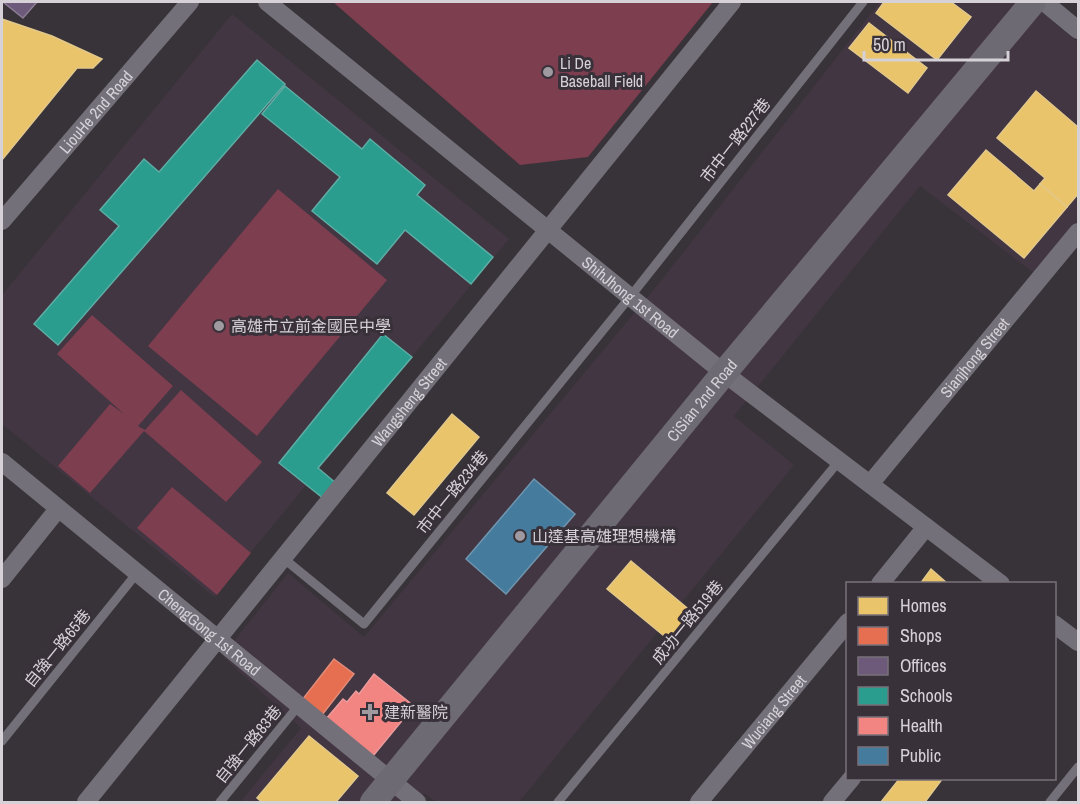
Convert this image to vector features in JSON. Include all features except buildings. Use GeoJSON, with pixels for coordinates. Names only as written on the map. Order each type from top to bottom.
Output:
{"type":"FeatureCollection","features":[{"type":"Feature","properties":{"kind":"street","name":"LiouHe 2nd Road"},"geometry":{"type":"LineString","coordinates":[[2,221],[190,2]]}},
{"type":"Feature","properties":{"kind":"street","name":"ShihJhong 1st Road"},"geometry":{"type":"LineString","coordinates":[[267,2],[724,374],[998,582]]}},
{"type":"Feature","properties":{"kind":"street","name":"Wangsheng Street"},"geometry":{"type":"LineString","coordinates":[[86,802],[732,2]]}},
{"type":"Feature","properties":{"kind":"street","name":"CiSian 2nd Road"},"geometry":{"type":"LineString","coordinates":[[373,802],[1033,2]]}},
{"type":"Feature","properties":{"kind":"street"},"geometry":{"type":"LineString","coordinates":[[1044,2],[1078,30]]}},
{"type":"Feature","properties":{"kind":"street","name":"Sianjhong Street"},"geometry":{"type":"LineString","coordinates":[[870,484],[1078,232]]}},
{"type":"Feature","properties":{"kind":"street","name":"ChengGong 1st Road"},"geometry":{"type":"LineString","coordinates":[[2,462],[417,802]]}},
{"type":"Feature","properties":{"kind":"street"},"geometry":{"type":"LineString","coordinates":[[2,579],[58,509]]}},
{"type":"Feature","properties":{"kind":"street"},"geometry":{"type":"LineString","coordinates":[[881,582],[926,527]]}},
{"type":"Feature","properties":{"kind":"street","name":"Wuciang Street"},"geometry":{"type":"LineString","coordinates":[[699,802],[846,624]]}},
{"type":"Feature","properties":{"kind":"street"},"geometry":{"type":"LineString","coordinates":[[1056,626],[1078,642]]}},
{"type":"Feature","properties":{"kind":"street"},"geometry":{"type":"LineString","coordinates":[[832,802],[850,780]]}},
{"type":"Feature","properties":{"kind":"lane","name":"市中一路227巷"},"geometry":{"type":"LineString","coordinates":[[630,297],[862,2]]}},
{"type":"Feature","properties":{"kind":"lane","name":"市中一路234巷"},"geometry":{"type":"LineString","coordinates":[[283,558],[364,624],[630,297]]}},
{"type":"Feature","properties":{"kind":"lane","name":"成功一路519巷"},"geometry":{"type":"LineString","coordinates":[[558,802],[839,461]]}},
{"type":"Feature","properties":{"kind":"lane","name":"自強一路65巷"},"geometry":{"type":"LineString","coordinates":[[2,741],[137,573]]}},
{"type":"Feature","properties":{"kind":"lane","name":"自強一路83巷"},"geometry":{"type":"LineString","coordinates":[[219,802],[299,705]]}},
{"type":"Feature","properties":{"kind":"lane"},"geometry":{"type":"LineString","coordinates":[[1050,802],[1078,767]]}},
{"type":"Feature","properties":{"kind":"shaded area","name":"Li De Baseball Field"},"geometry":{"type":"Polygon","coordinates":[[[333,2],[713,2],[588,157],[520,165],[333,2]]]}},
{"type":"Feature","properties":{"kind":"shaded area"},"geometry":{"type":"Polygon","coordinates":[[[880,2],[1029,2],[1078,42],[1078,220],[1035,274],[920,186],[734,416],[794,465],[519,802],[436,802],[424,793],[416,802],[240,802],[301,728],[222,656],[288,573],[364,637],[660,282],[880,2]]]}},
{"type":"Feature","properties":{"kind":"shaded area","name":"高雄市立前金國民中學"},"geometry":{"type":"Polygon","coordinates":[[[232,14],[509,239],[214,597],[2,424],[2,295],[232,14]]]}},
{"type":"Feature","properties":{"kind":"shaded area"},"geometry":{"type":"Polygon","coordinates":[[[278,189],[387,280],[257,436],[148,346],[278,189]]]}},
{"type":"Feature","properties":{"kind":"shaded area"},"geometry":{"type":"Polygon","coordinates":[[[92,315],[173,386],[138,426],[145,430],[181,390],[262,462],[226,502],[144,431],[90,493],[58,466],[110,404],[124,414],[57,354],[92,315]]]}},
{"type":"Feature","properties":{"kind":"shaded area"},"geometry":{"type":"Polygon","coordinates":[[[172,487],[251,553],[217,595],[137,528],[172,487]]]}},
{"type":"Feature","properties":{"kind":"place","name":"Li De Baseball Field"},"geometry":{"type":"Point","coordinates":[548,72]}},
{"type":"Feature","properties":{"kind":"place","name":"高雄市立前金國民中學"},"geometry":{"type":"Point","coordinates":[219,326]}},
{"type":"Feature","properties":{"kind":"place","name":"山達基高雄理想機構"},"geometry":{"type":"Point","coordinates":[520,536]}},
{"type":"Feature","properties":{"kind":"place","name":"建新醫院"},"geometry":{"type":"Point","coordinates":[370,712]}}]}
